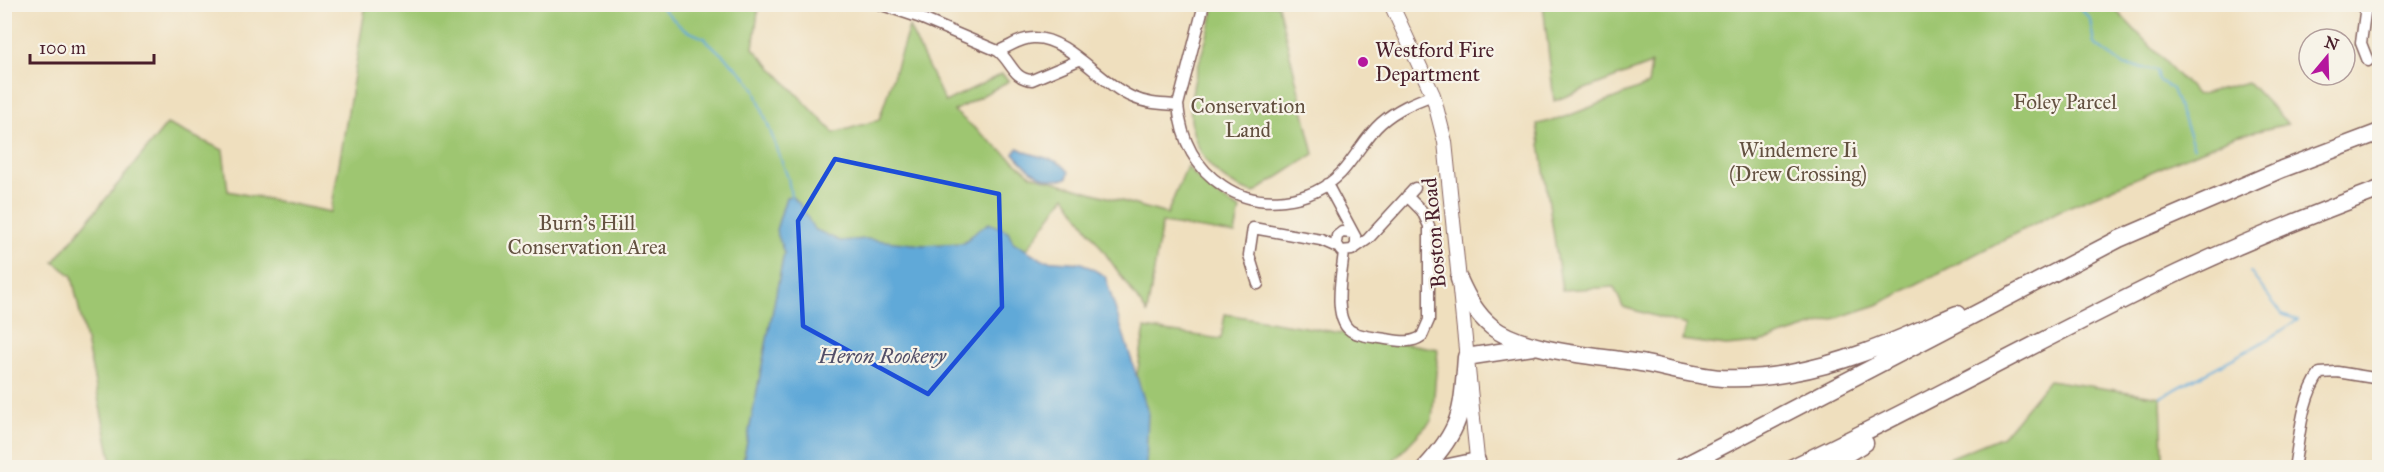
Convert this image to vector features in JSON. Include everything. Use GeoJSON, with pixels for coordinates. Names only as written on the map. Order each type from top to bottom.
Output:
{"type":"FeatureCollection","features":[{"type":"Feature","properties":{"kind":"highway"},"geometry":{"type":"LineString","coordinates":[[1680,468],[2120,239],[2282,169],[2379,132]]}},
{"type":"Feature","properties":{"kind":"highway"},"geometry":{"type":"LineString","coordinates":[[1791,468],[1917,407],[2177,274],[2286,225],[2379,189]]}},
{"type":"Feature","properties":{"kind":"highway"},"geometry":{"type":"LineString","coordinates":[[1459,279],[1477,311],[1492,327],[1537,346],[1647,364],[1694,375],[1723,378],[1767,377],[1811,369],[1860,354],[2047,278]]}},
{"type":"Feature","properties":{"kind":"highway"},"geometry":{"type":"LineString","coordinates":[[1425,468],[1439,452],[1458,421],[1463,401],[1466,357],[1537,346]]}},
{"type":"Feature","properties":{"kind":"highway"},"geometry":{"type":"LineString","coordinates":[[1824,468],[1867,442],[1917,407]]}},
{"type":"Feature","properties":{"kind":"highway"},"geometry":{"type":"LineString","coordinates":[[1444,468],[1478,464]]}},
{"type":"Feature","properties":{"kind":"main road","name":"Boston Road"},"geometry":{"type":"LineString","coordinates":[[1391,4],[1433,94],[1446,142],[1478,464]]}},
{"type":"Feature","properties":{"kind":"street"},"geometry":{"type":"LineString","coordinates":[[879,4],[918,17],[998,51],[1015,73],[1026,80],[1032,80],[1079,60]]}},
{"type":"Feature","properties":{"kind":"street"},"geometry":{"type":"LineString","coordinates":[[1204,4],[1178,105],[1182,130],[1195,160],[1211,178],[1226,189],[1254,199],[1284,200],[1304,195],[1327,184],[1347,167],[1373,131],[1389,116],[1408,104],[1433,94]]}},
{"type":"Feature","properties":{"kind":"street"},"geometry":{"type":"LineString","coordinates":[[2363,4],[2365,13],[2361,43],[2368,62]]}},
{"type":"Feature","properties":{"kind":"street"},"geometry":{"type":"LineString","coordinates":[[998,51],[1026,38],[1036,38],[1054,44],[1131,97],[1152,104],[1178,105]]}},
{"type":"Feature","properties":{"kind":"street"},"geometry":{"type":"LineString","coordinates":[[1327,184],[1357,242],[1342,243]]}},
{"type":"Feature","properties":{"kind":"street"},"geometry":{"type":"LineString","coordinates":[[1258,284],[1249,255],[1252,228],[1342,243],[1364,243],[1411,192],[1429,226],[1429,320],[1422,336],[1407,342],[1358,334],[1348,329],[1342,318],[1340,299],[1342,243],[1340,209]]}},
{"type":"Feature","properties":{"kind":"street"},"geometry":{"type":"LineString","coordinates":[[1342,243],[1345,231],[1353,234],[1368,233],[1376,228]]}},
{"type":"Feature","properties":{"kind":"street"},"geometry":{"type":"LineString","coordinates":[[2294,468],[2306,403],[2314,381],[2320,373],[2379,380]]}},
{"type":"Feature","properties":{"kind":"highlighted area"},"geometry":{"type":"Polygon","coordinates":[[[835,159],[999,194],[1002,307],[928,394],[803,326],[798,221],[835,159]]]}},
{"type":"Feature","properties":{"kind":"green space","name":"Burn’s Hill Conservation Area"},"geometry":{"type":"Polygon","coordinates":[[[366,4],[759,5],[753,48],[834,133],[879,120],[909,27],[945,102],[1002,74],[1009,81],[954,111],[1031,175],[1167,214],[1187,166],[1211,191],[1240,209],[1235,234],[1162,223],[1147,313],[1065,196],[925,392],[851,468],[113,467],[72,276],[54,262],[167,124],[223,150],[228,191],[331,212],[366,4]]]}},
{"type":"Feature","properties":{"kind":"green space","name":"Windemere Ii (Drew Crossing)"},"geometry":{"type":"Polygon","coordinates":[[[1543,4],[2111,5],[2197,95],[2248,82],[2288,124],[2235,136],[2059,211],[1877,305],[1759,343],[1726,346],[1682,340],[1686,325],[1623,307],[1614,287],[1562,290],[1537,124],[1560,119],[1648,85],[1651,64],[1554,101],[1543,4]]]}},
{"type":"Feature","properties":{"kind":"green space","name":"Conservation Land"},"geometry":{"type":"Polygon","coordinates":[[[1214,5],[1278,5],[1314,154],[1254,193],[1240,188],[1215,171],[1205,159],[1192,129],[1191,98],[1214,5]]]}},
{"type":"Feature","properties":{"kind":"green space"},"geometry":{"type":"Polygon","coordinates":[[[1225,314],[1438,349],[1432,420],[1387,467],[1121,468],[1145,328],[1221,339],[1225,314]]]}},
{"type":"Feature","properties":{"kind":"green space"},"geometry":{"type":"Polygon","coordinates":[[[2049,380],[2161,397],[2163,457],[2152,468],[1927,467],[2003,436],[2049,380]]]}},
{"type":"Feature","properties":{"kind":"water"},"geometry":{"type":"Polygon","coordinates":[[[1018,148],[1058,163],[1069,172],[1067,178],[1051,179],[1037,174],[1014,153],[1018,148]]]}},
{"type":"Feature","properties":{"kind":"water","name":"Heron Rookery"},"geometry":{"type":"Polygon","coordinates":[[[791,196],[799,203],[814,229],[840,241],[866,239],[923,245],[964,243],[976,231],[989,223],[1008,231],[1013,242],[1043,260],[1082,263],[1105,276],[1148,412],[1146,467],[742,467],[784,253],[776,230],[786,197],[791,196]]]}},
{"type":"Feature","properties":{"kind":"waterway"},"geometry":{"type":"LineString","coordinates":[[658,4],[683,29],[704,38],[744,75],[754,88],[788,178],[791,196]]}},
{"type":"Feature","properties":{"kind":"waterway"},"geometry":{"type":"LineString","coordinates":[[2077,4],[2090,19],[2094,44],[2123,65],[2157,70],[2159,80],[2172,89],[2194,148]]}},
{"type":"Feature","properties":{"kind":"waterway"},"geometry":{"type":"LineString","coordinates":[[2161,397],[2265,341],[2298,320],[2282,314],[2250,272]]}},
{"type":"Feature","properties":{"kind":"place","name":"Westford Fire Department"},"geometry":{"type":"Point","coordinates":[1363,62]}},
{"type":"Feature","properties":{"kind":"park label","name":"Foley Parcel"},"geometry":{"type":"Point","coordinates":[2065,102]}}]}
